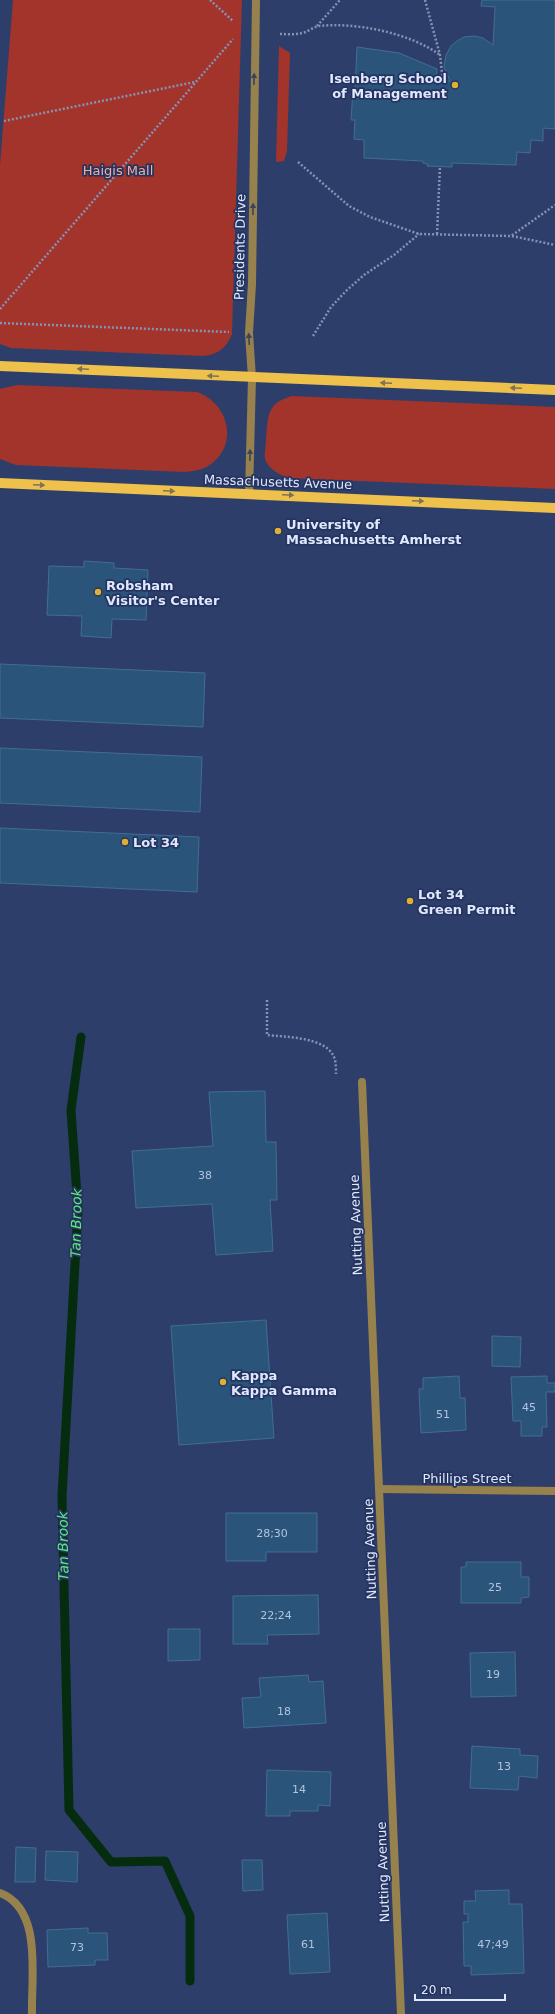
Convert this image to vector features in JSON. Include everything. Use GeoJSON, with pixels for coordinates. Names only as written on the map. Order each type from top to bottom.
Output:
{"type":"FeatureCollection","features":[{"type":"Feature","properties":{"kind":"main road"},"geometry":{"type":"LineString","coordinates":[[0,366],[555,390]]}},
{"type":"Feature","properties":{"kind":"main road","name":"Massachusetts Avenue"},"geometry":{"type":"LineString","coordinates":[[0,483],[555,508]]}},
{"type":"Feature","properties":{"kind":"street","name":"Presidents Drive"},"geometry":{"type":"LineString","coordinates":[[249,494],[252,378],[249,333],[252,284],[256,0]]}},
{"type":"Feature","properties":{"kind":"street","name":"Nutting Avenue"},"geometry":{"type":"LineString","coordinates":[[362,1082],[401,2014]]}},
{"type":"Feature","properties":{"kind":"street","name":"Phillips Street"},"geometry":{"type":"LineString","coordinates":[[379,1489],[555,1491]]}},
{"type":"Feature","properties":{"kind":"street"},"geometry":{"type":"LineString","coordinates":[[0,1893],[19,1906],[27,1919],[31,1940],[32,2014]]}},
{"type":"Feature","properties":{"kind":"path"},"geometry":{"type":"LineString","coordinates":[[210,0],[233,21]]}},
{"type":"Feature","properties":{"kind":"path"},"geometry":{"type":"LineString","coordinates":[[280,34],[302,33],[317,26],[340,0]]}},
{"type":"Feature","properties":{"kind":"path"},"geometry":{"type":"LineString","coordinates":[[425,0],[440,55],[443,81]]}},
{"type":"Feature","properties":{"kind":"path"},"geometry":{"type":"LineString","coordinates":[[317,26],[357,27],[377,30],[410,40],[430,48],[440,55]]}},
{"type":"Feature","properties":{"kind":"path"},"geometry":{"type":"LineString","coordinates":[[0,309],[233,39]]}},
{"type":"Feature","properties":{"kind":"path"},"geometry":{"type":"LineString","coordinates":[[4,121],[195,82]]}},
{"type":"Feature","properties":{"kind":"path"},"geometry":{"type":"LineString","coordinates":[[298,162],[349,206],[370,218],[419,234],[511,236],[555,245]]}},
{"type":"Feature","properties":{"kind":"path"},"geometry":{"type":"LineString","coordinates":[[437,234],[440,166]]}},
{"type":"Feature","properties":{"kind":"path"},"geometry":{"type":"LineString","coordinates":[[511,236],[555,205]]}},
{"type":"Feature","properties":{"kind":"path"},"geometry":{"type":"LineString","coordinates":[[313,336],[331,307],[347,290],[364,275],[394,255],[419,234]]}},
{"type":"Feature","properties":{"kind":"path"},"geometry":{"type":"LineString","coordinates":[[0,324],[232,332]]}},
{"type":"Feature","properties":{"kind":"path"},"geometry":{"type":"LineString","coordinates":[[267,1000],[267,1035],[312,1041],[326,1048],[333,1056],[336,1074]]}},
{"type":"Feature","properties":{"kind":"green space","name":"Haigis Mall"},"geometry":{"type":"Polygon","coordinates":[[[13,0],[242,0],[232,334],[227,344],[217,353],[202,356],[11,348],[0,344],[0,165],[13,0]]]}},
{"type":"Feature","properties":{"kind":"green space"},"geometry":{"type":"Polygon","coordinates":[[[279,46],[290,53],[287,151],[284,161],[276,162],[279,46]]]}},
{"type":"Feature","properties":{"kind":"green space"},"geometry":{"type":"Polygon","coordinates":[[[17,385],[197,392],[208,397],[222,414],[226,424],[227,435],[225,445],[220,455],[211,464],[205,468],[185,472],[16,465],[0,459],[0,389],[17,385]]]}},
{"type":"Feature","properties":{"kind":"green space"},"geometry":{"type":"Polygon","coordinates":[[[292,396],[555,407],[555,489],[289,478],[272,469],[265,459],[265,455],[267,424],[270,412],[277,403],[292,396]]]}},
{"type":"Feature","properties":{"kind":"building","name":"Isenberg School of Management"},"geometry":{"type":"Polygon","coordinates":[[[482,0],[555,0],[555,129],[543,128],[543,141],[531,140],[530,153],[517,152],[516,165],[452,163],[452,167],[427,166],[428,164],[423,163],[423,161],[364,158],[364,140],[354,139],[355,120],[351,120],[353,89],[355,89],[357,47],[399,53],[437,69],[436,80],[450,81],[444,67],[446,55],[451,46],[464,37],[474,36],[483,38],[493,45],[495,7],[481,6],[482,0]]]}},
{"type":"Feature","properties":{"kind":"building","name":"Robsham Visitor's Center"},"geometry":{"type":"Polygon","coordinates":[[[84,561],[114,563],[114,568],[148,570],[146,620],[112,619],[111,638],[81,636],[82,616],[47,615],[49,566],[84,567],[84,561]]]}},
{"type":"Feature","properties":{"kind":"building"},"geometry":{"type":"Polygon","coordinates":[[[0,664],[205,673],[203,727],[0,718],[0,664]]]}},
{"type":"Feature","properties":{"kind":"building"},"geometry":{"type":"Polygon","coordinates":[[[0,748],[202,757],[200,812],[0,803],[0,748]]]}},
{"type":"Feature","properties":{"kind":"building"},"geometry":{"type":"Polygon","coordinates":[[[0,828],[199,837],[197,892],[0,883],[0,828]]]}},
{"type":"Feature","properties":{"kind":"building"},"geometry":{"type":"Polygon","coordinates":[[[265,1091],[266,1142],[276,1142],[277,1200],[270,1200],[273,1251],[216,1255],[212,1204],[136,1208],[132,1151],[213,1146],[209,1092],[265,1091]]]}},
{"type":"Feature","properties":{"kind":"building","name":"Kappa Kappa Gamma"},"geometry":{"type":"Polygon","coordinates":[[[266,1320],[274,1438],[179,1445],[171,1326],[266,1320]]]}},
{"type":"Feature","properties":{"kind":"building"},"geometry":{"type":"Polygon","coordinates":[[[492,1336],[521,1337],[520,1367],[492,1366],[492,1336]]]}},
{"type":"Feature","properties":{"kind":"building"},"geometry":{"type":"Polygon","coordinates":[[[459,1376],[460,1398],[465,1398],[466,1430],[421,1433],[419,1389],[423,1389],[423,1378],[459,1376]]]}},
{"type":"Feature","properties":{"kind":"building"},"geometry":{"type":"Polygon","coordinates":[[[547,1376],[547,1383],[555,1383],[555,1392],[546,1392],[547,1427],[542,1427],[542,1436],[521,1436],[521,1421],[513,1421],[511,1377],[547,1376]]]}},
{"type":"Feature","properties":{"kind":"building"},"geometry":{"type":"Polygon","coordinates":[[[226,1513],[317,1513],[317,1552],[266,1552],[266,1561],[226,1561],[226,1513]]]}},
{"type":"Feature","properties":{"kind":"building"},"geometry":{"type":"Polygon","coordinates":[[[466,1562],[521,1562],[521,1577],[529,1577],[529,1597],[521,1598],[521,1603],[461,1603],[461,1567],[466,1567],[466,1562]]]}},
{"type":"Feature","properties":{"kind":"building"},"geometry":{"type":"Polygon","coordinates":[[[318,1595],[319,1634],[267,1635],[268,1644],[233,1644],[233,1596],[318,1595]]]}},
{"type":"Feature","properties":{"kind":"building"},"geometry":{"type":"Polygon","coordinates":[[[168,1629],[200,1629],[200,1660],[168,1661],[168,1629]]]}},
{"type":"Feature","properties":{"kind":"building"},"geometry":{"type":"Polygon","coordinates":[[[515,1652],[516,1696],[471,1697],[470,1653],[515,1652]]]}},
{"type":"Feature","properties":{"kind":"building"},"geometry":{"type":"Polygon","coordinates":[[[308,1675],[309,1682],[323,1681],[326,1723],[244,1728],[242,1698],[261,1697],[259,1678],[308,1675]]]}},
{"type":"Feature","properties":{"kind":"building"},"geometry":{"type":"Polygon","coordinates":[[[472,1746],[520,1749],[520,1755],[538,1756],[537,1778],[519,1776],[518,1790],[470,1788],[472,1746]]]}},
{"type":"Feature","properties":{"kind":"building"},"geometry":{"type":"Polygon","coordinates":[[[267,1770],[331,1772],[330,1806],[318,1805],[318,1811],[290,1811],[290,1816],[266,1816],[267,1770]]]}},
{"type":"Feature","properties":{"kind":"building"},"geometry":{"type":"Polygon","coordinates":[[[16,1847],[36,1848],[35,1882],[15,1882],[16,1847]]]}},
{"type":"Feature","properties":{"kind":"building"},"geometry":{"type":"Polygon","coordinates":[[[46,1851],[78,1852],[77,1882],[45,1880],[46,1851]]]}},
{"type":"Feature","properties":{"kind":"building"},"geometry":{"type":"Polygon","coordinates":[[[242,1860],[262,1860],[263,1890],[243,1891],[242,1860]]]}},
{"type":"Feature","properties":{"kind":"building"},"geometry":{"type":"Polygon","coordinates":[[[509,1890],[509,1904],[522,1904],[524,1973],[471,1975],[471,1966],[464,1966],[463,1922],[468,1922],[468,1914],[464,1914],[464,1901],[476,1901],[475,1891],[509,1890]]]}},
{"type":"Feature","properties":{"kind":"building"},"geometry":{"type":"Polygon","coordinates":[[[327,1913],[330,1972],[290,1974],[287,1915],[327,1913]]]}},
{"type":"Feature","properties":{"kind":"building"},"geometry":{"type":"Polygon","coordinates":[[[88,1928],[88,1933],[107,1933],[108,1960],[95,1960],[95,1965],[48,1967],[47,1930],[88,1928]]]}},
{"type":"Feature","properties":{"kind":"waterway","name":"Tan Brook"},"geometry":{"type":"LineString","coordinates":[[81,1037],[71,1110],[78,1210],[62,1496],[69,1810],[111,1862],[165,1861],[190,1916],[190,1981]]}},
{"type":"Feature","properties":{"kind":"place","name":"Isenberg School of Management"},"geometry":{"type":"Point","coordinates":[455,85]}},
{"type":"Feature","properties":{"kind":"place","name":"University of Massachusetts Amherst"},"geometry":{"type":"Point","coordinates":[278,531]}},
{"type":"Feature","properties":{"kind":"place","name":"Robsham Visitor's Center"},"geometry":{"type":"Point","coordinates":[98,592]}},
{"type":"Feature","properties":{"kind":"place","name":"Lot 34"},"geometry":{"type":"Point","coordinates":[125,842]}},
{"type":"Feature","properties":{"kind":"place","name":"Lot 34 Green Permit"},"geometry":{"type":"Point","coordinates":[410,901]}},
{"type":"Feature","properties":{"kind":"place","name":"Kappa Kappa Gamma"},"geometry":{"type":"Point","coordinates":[223,1382]}}]}
